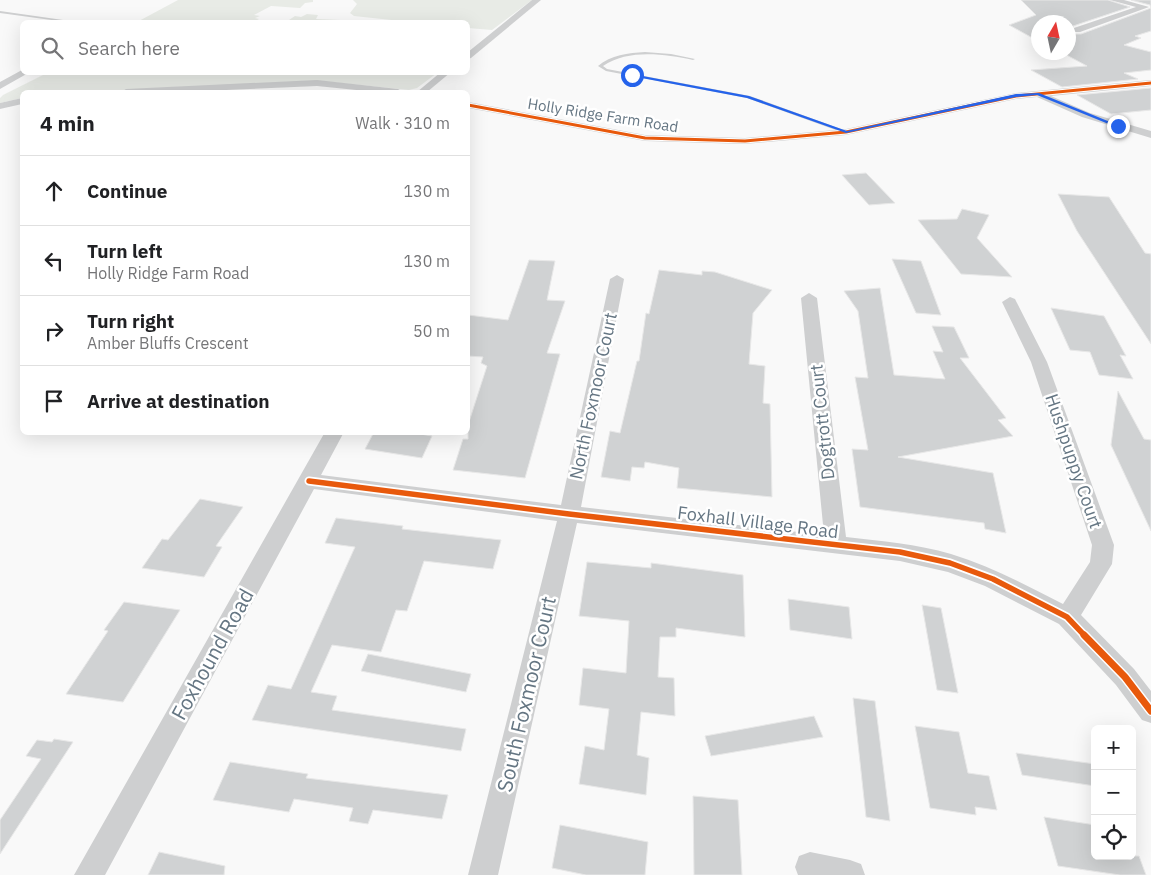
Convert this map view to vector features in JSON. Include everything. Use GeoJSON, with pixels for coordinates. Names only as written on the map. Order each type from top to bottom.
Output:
{"type":"FeatureCollection","features":[{"type":"Feature","properties":{"kind":"street"},"geometry":{"type":"LineString","coordinates":[[470,54],[537,0]]}},
{"type":"Feature","properties":{"kind":"street"},"geometry":{"type":"LineString","coordinates":[[1114,0],[1148,7]]}},
{"type":"Feature","properties":{"kind":"street"},"geometry":{"type":"LineString","coordinates":[[1077,30],[1148,7]]}},
{"type":"Feature","properties":{"kind":"street"},"geometry":{"type":"LineString","coordinates":[[0,86],[20,75]]}},
{"type":"Feature","properties":{"kind":"street"},"geometry":{"type":"LineString","coordinates":[[424,90],[443,75]]}},
{"type":"Feature","properties":{"kind":"street"},"geometry":{"type":"LineString","coordinates":[[168,90],[317,83],[380,90]]}},
{"type":"Feature","properties":{"kind":"street","name":"Holly Ridge Farm Road"},"geometry":{"type":"LineString","coordinates":[[470,105],[645,138],[746,141],[846,132],[1016,96],[1151,83]]}},
{"type":"Feature","properties":{"kind":"street"},"geometry":{"type":"LineString","coordinates":[[1038,94],[1086,115],[1151,135]]}},
{"type":"Feature","properties":{"kind":"street"},"geometry":{"type":"LineString","coordinates":[[0,106],[20,101]]}},
{"type":"Feature","properties":{"kind":"street","name":"North Foxmoor Court"},"geometry":{"type":"LineString","coordinates":[[569,514],[618,278]]}},
{"type":"Feature","properties":{"kind":"street","name":"Dogtrott Court"},"geometry":{"type":"LineString","coordinates":[[809,298],[836,546]]}},
{"type":"Feature","properties":{"kind":"street","name":"Hushpuppy Court"},"geometry":{"type":"LineString","coordinates":[[1010,302],[1039,362],[1103,545],[1101,564],[1067,617]]}},
{"type":"Feature","properties":{"kind":"street","name":"Foxhound Road"},"geometry":{"type":"LineString","coordinates":[[89,875],[333,435]]}},
{"type":"Feature","properties":{"kind":"street","name":"Foxhall Village Road"},"geometry":{"type":"LineString","coordinates":[[309,481],[569,514],[900,552],[950,563],[993,579],[1067,617],[1125,676],[1151,711]]}},
{"type":"Feature","properties":{"kind":"street","name":"South Foxmoor Court"},"geometry":{"type":"LineString","coordinates":[[483,875],[569,514]]}},
{"type":"Feature","properties":{"kind":"street"},"geometry":{"type":"LineString","coordinates":[[810,867],[850,875]]}},
{"type":"Feature","properties":{"kind":"lane"},"geometry":{"type":"LineString","coordinates":[[0,12],[56,20]]}},
{"type":"Feature","properties":{"kind":"lane"},"geometry":{"type":"LineString","coordinates":[[693,59],[668,53],[645,54],[615,58],[600,66],[606,70],[748,97],[846,132]]}},
{"type":"Feature","properties":{"kind":"shaded area"},"geometry":{"type":"Polygon","coordinates":[[[178,0],[313,0],[313,2],[305,3],[300,8],[271,6],[254,15],[260,16],[255,18],[259,19],[257,20],[141,20],[178,0]]]}},
{"type":"Feature","properties":{"kind":"shaded area"},"geometry":{"type":"Polygon","coordinates":[[[353,0],[532,0],[492,30],[470,28],[470,20],[391,20],[354,16],[350,13],[357,4],[353,0]]]}},
{"type":"Feature","properties":{"kind":"shaded area"},"geometry":{"type":"Polygon","coordinates":[[[307,14],[318,15],[316,19],[341,20],[289,20],[295,16],[301,17],[307,14]]]}},
{"type":"Feature","properties":{"kind":"shaded area"},"geometry":{"type":"Polygon","coordinates":[[[43,75],[434,75],[417,88],[409,90],[331,82],[142,90],[20,90],[20,98],[0,103],[0,98],[43,75]]]}},
{"type":"Feature","properties":{"kind":"building"},"geometry":{"type":"Polygon","coordinates":[[[1021,0],[1108,0],[1130,7],[1076,25],[1076,15],[1036,15],[1021,0]]]}},
{"type":"Feature","properties":{"kind":"building"},"geometry":{"type":"Polygon","coordinates":[[[1131,0],[1151,0],[1151,8],[1150,5],[1131,0]]]}},
{"type":"Feature","properties":{"kind":"building"},"geometry":{"type":"Polygon","coordinates":[[[1151,8],[1151,31],[1135,36],[1141,38],[1124,45],[1151,52],[1151,70],[1124,73],[1138,79],[1062,87],[1031,70],[1087,66],[1076,60],[1076,34],[1081,34],[1151,8]]]}},
{"type":"Feature","properties":{"kind":"building"},"geometry":{"type":"Polygon","coordinates":[[[1031,17],[1031,37],[1009,25],[1031,17]]]}},
{"type":"Feature","properties":{"kind":"building"},"geometry":{"type":"Polygon","coordinates":[[[1151,88],[1151,110],[1111,114],[1077,95],[1151,88]]]}},
{"type":"Feature","properties":{"kind":"building"},"geometry":{"type":"Polygon","coordinates":[[[866,173],[895,203],[869,205],[842,175],[866,173]]]}},
{"type":"Feature","properties":{"kind":"building"},"geometry":{"type":"Polygon","coordinates":[[[1058,194],[1109,197],[1145,253],[1151,254],[1151,344],[1077,231],[1058,194]]]}},
{"type":"Feature","properties":{"kind":"building"},"geometry":{"type":"Polygon","coordinates":[[[962,209],[989,215],[977,238],[1012,277],[961,274],[918,220],[957,219],[962,209]]]}},
{"type":"Feature","properties":{"kind":"building"},"geometry":{"type":"Polygon","coordinates":[[[892,259],[921,261],[941,315],[916,313],[892,259]]]}},
{"type":"Feature","properties":{"kind":"building"},"geometry":{"type":"Polygon","coordinates":[[[529,260],[555,261],[547,300],[565,301],[547,353],[560,354],[525,478],[453,470],[463,439],[468,439],[468,435],[470,435],[470,419],[487,366],[481,363],[483,357],[470,356],[470,315],[508,320],[529,260]]]}},
{"type":"Feature","properties":{"kind":"building"},"geometry":{"type":"Polygon","coordinates":[[[659,270],[702,275],[702,271],[715,272],[772,290],[753,313],[749,364],[765,366],[763,403],[770,404],[772,497],[677,488],[679,468],[645,462],[644,468],[632,467],[630,481],[601,477],[610,431],[620,433],[637,361],[639,361],[646,313],[649,314],[659,270]]]}},
{"type":"Feature","properties":{"kind":"building"},"geometry":{"type":"Polygon","coordinates":[[[880,288],[894,375],[945,379],[933,351],[943,352],[932,326],[954,327],[969,358],[960,358],[1006,418],[998,420],[1013,436],[898,457],[993,473],[1006,533],[985,529],[984,523],[860,507],[852,449],[868,450],[855,377],[868,378],[858,311],[844,291],[880,288]]]}},
{"type":"Feature","properties":{"kind":"building"},"geometry":{"type":"Polygon","coordinates":[[[1051,308],[1104,316],[1126,356],[1120,355],[1133,379],[1099,375],[1090,352],[1070,350],[1051,308]]]}},
{"type":"Feature","properties":{"kind":"building"},"geometry":{"type":"Polygon","coordinates":[[[1118,391],[1144,439],[1151,440],[1151,531],[1111,445],[1118,391]]]}},
{"type":"Feature","properties":{"kind":"building"},"geometry":{"type":"Polygon","coordinates":[[[372,435],[432,436],[422,458],[365,449],[372,435]]]}},
{"type":"Feature","properties":{"kind":"building"},"geometry":{"type":"Polygon","coordinates":[[[200,499],[243,507],[216,546],[222,547],[204,577],[142,568],[162,539],[168,540],[200,499]]]}},
{"type":"Feature","properties":{"kind":"building"},"geometry":{"type":"Polygon","coordinates":[[[336,518],[403,526],[402,529],[501,540],[493,569],[424,561],[407,611],[396,610],[381,652],[332,645],[311,692],[337,696],[332,710],[466,729],[461,751],[252,720],[268,685],[291,689],[355,547],[325,543],[336,518]]]}},
{"type":"Feature","properties":{"kind":"building"},"geometry":{"type":"Polygon","coordinates":[[[587,562],[651,568],[651,563],[743,575],[745,637],[676,628],[676,637],[660,637],[658,677],[674,678],[675,716],[641,712],[637,755],[649,758],[646,795],[579,784],[585,746],[604,750],[609,709],[579,705],[583,668],[626,673],[629,621],[579,616],[587,562]]]}},
{"type":"Feature","properties":{"kind":"building"},"geometry":{"type":"Polygon","coordinates":[[[788,599],[849,607],[852,639],[790,630],[788,599]]]}},
{"type":"Feature","properties":{"kind":"building"},"geometry":{"type":"Polygon","coordinates":[[[124,602],[180,610],[123,702],[66,694],[108,631],[104,630],[124,602]]]}},
{"type":"Feature","properties":{"kind":"building"},"geometry":{"type":"Polygon","coordinates":[[[922,605],[941,608],[958,693],[937,690],[922,605]]]}},
{"type":"Feature","properties":{"kind":"building"},"geometry":{"type":"Polygon","coordinates":[[[368,654],[471,674],[466,692],[361,671],[368,654]]]}},
{"type":"Feature","properties":{"kind":"building"},"geometry":{"type":"Polygon","coordinates":[[[853,698],[875,701],[890,821],[866,817],[853,698]]]}},
{"type":"Feature","properties":{"kind":"building"},"geometry":{"type":"Polygon","coordinates":[[[814,716],[823,737],[711,756],[705,736],[814,716]]]}},
{"type":"Feature","properties":{"kind":"building"},"geometry":{"type":"Polygon","coordinates":[[[915,726],[959,732],[968,773],[989,776],[997,810],[975,807],[976,815],[930,808],[915,726]]]}},
{"type":"Feature","properties":{"kind":"building"},"geometry":{"type":"Polygon","coordinates":[[[54,739],[73,742],[0,854],[0,820],[41,759],[26,756],[37,740],[52,742],[54,739]]]}},
{"type":"Feature","properties":{"kind":"building"},"geometry":{"type":"Polygon","coordinates":[[[1016,753],[1091,763],[1091,785],[1022,775],[1016,753]]]}},
{"type":"Feature","properties":{"kind":"building"},"geometry":{"type":"Polygon","coordinates":[[[230,762],[308,774],[306,778],[448,795],[442,819],[373,810],[368,824],[349,821],[353,808],[294,799],[289,812],[213,800],[230,762]]]}},
{"type":"Feature","properties":{"kind":"building"},"geometry":{"type":"Polygon","coordinates":[[[693,796],[738,800],[742,875],[694,875],[693,796]]]}},
{"type":"Feature","properties":{"kind":"building"},"geometry":{"type":"Polygon","coordinates":[[[1044,817],[1091,824],[1091,860],[1136,860],[1136,856],[1139,856],[1146,875],[1120,875],[1058,866],[1044,817]]]}},
{"type":"Feature","properties":{"kind":"building"},"geometry":{"type":"Polygon","coordinates":[[[560,825],[648,842],[645,875],[586,875],[552,868],[560,825]]]}},
{"type":"Feature","properties":{"kind":"building"},"geometry":{"type":"Polygon","coordinates":[[[159,852],[225,866],[224,875],[148,875],[159,852]]]}},
{"type":"Feature","properties":{"kind":"cycle path"},"geometry":{"type":"LineString","coordinates":[[470,105],[645,138],[745,141],[846,132],[1016,96],[1151,83]]}},
{"type":"Feature","properties":{"kind":"cycle path"},"geometry":{"type":"LineString","coordinates":[[309,481],[569,514],[900,552],[950,563],[993,579],[1067,617],[1125,677],[1151,711]]}},
{"type":"Feature","properties":{"kind":"route"},"geometry":{"type":"LineString","coordinates":[[632,75],[748,97],[846,132],[1016,96],[1038,94],[1086,115],[1118,126]]}}]}
